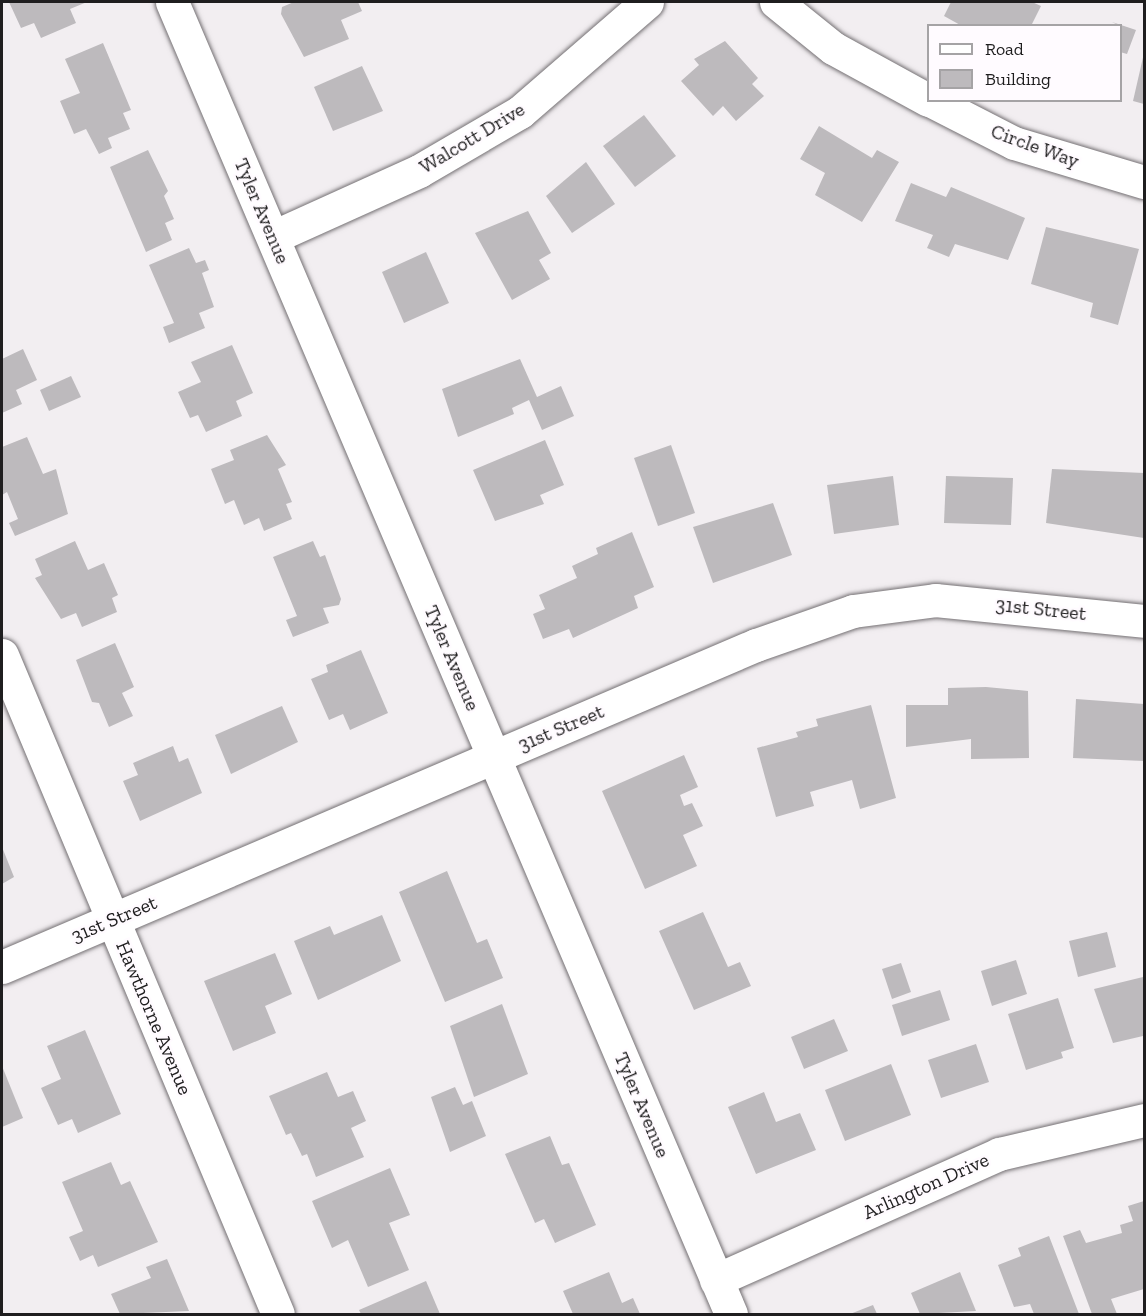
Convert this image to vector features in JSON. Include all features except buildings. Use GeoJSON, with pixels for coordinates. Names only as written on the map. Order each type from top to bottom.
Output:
{"type":"FeatureCollection","features":[{"type":"Feature","properties":{"kind":"street","name":"Tyler Avenue"},"geometry":{"type":"LineString","coordinates":[[172,2],[731,1314]]}},
{"type":"Feature","properties":{"kind":"street","name":"Walcott Drive"},"geometry":{"type":"LineString","coordinates":[[273,237],[419,171],[520,112],[647,2]]}},
{"type":"Feature","properties":{"kind":"street","name":"Circle Way"},"geometry":{"type":"LineString","coordinates":[[776,2],[833,48],[927,99]]}},
{"type":"Feature","properties":{"kind":"street","name":"Circle Way"},"geometry":{"type":"LineString","coordinates":[[933,102],[1014,143],[1144,182]]}},
{"type":"Feature","properties":{"kind":"street","name":"31st Street"},"geometry":{"type":"LineString","coordinates":[[2,968],[756,645],[854,611],[935,600],[1144,621]]}},
{"type":"Feature","properties":{"kind":"street","name":"Hawthorne Avenue"},"geometry":{"type":"LineString","coordinates":[[2,655],[278,1314]]}},
{"type":"Feature","properties":{"kind":"street","name":"Arlington Drive"},"geometry":{"type":"LineString","coordinates":[[716,1280],[999,1154],[1144,1120]]}}]}
